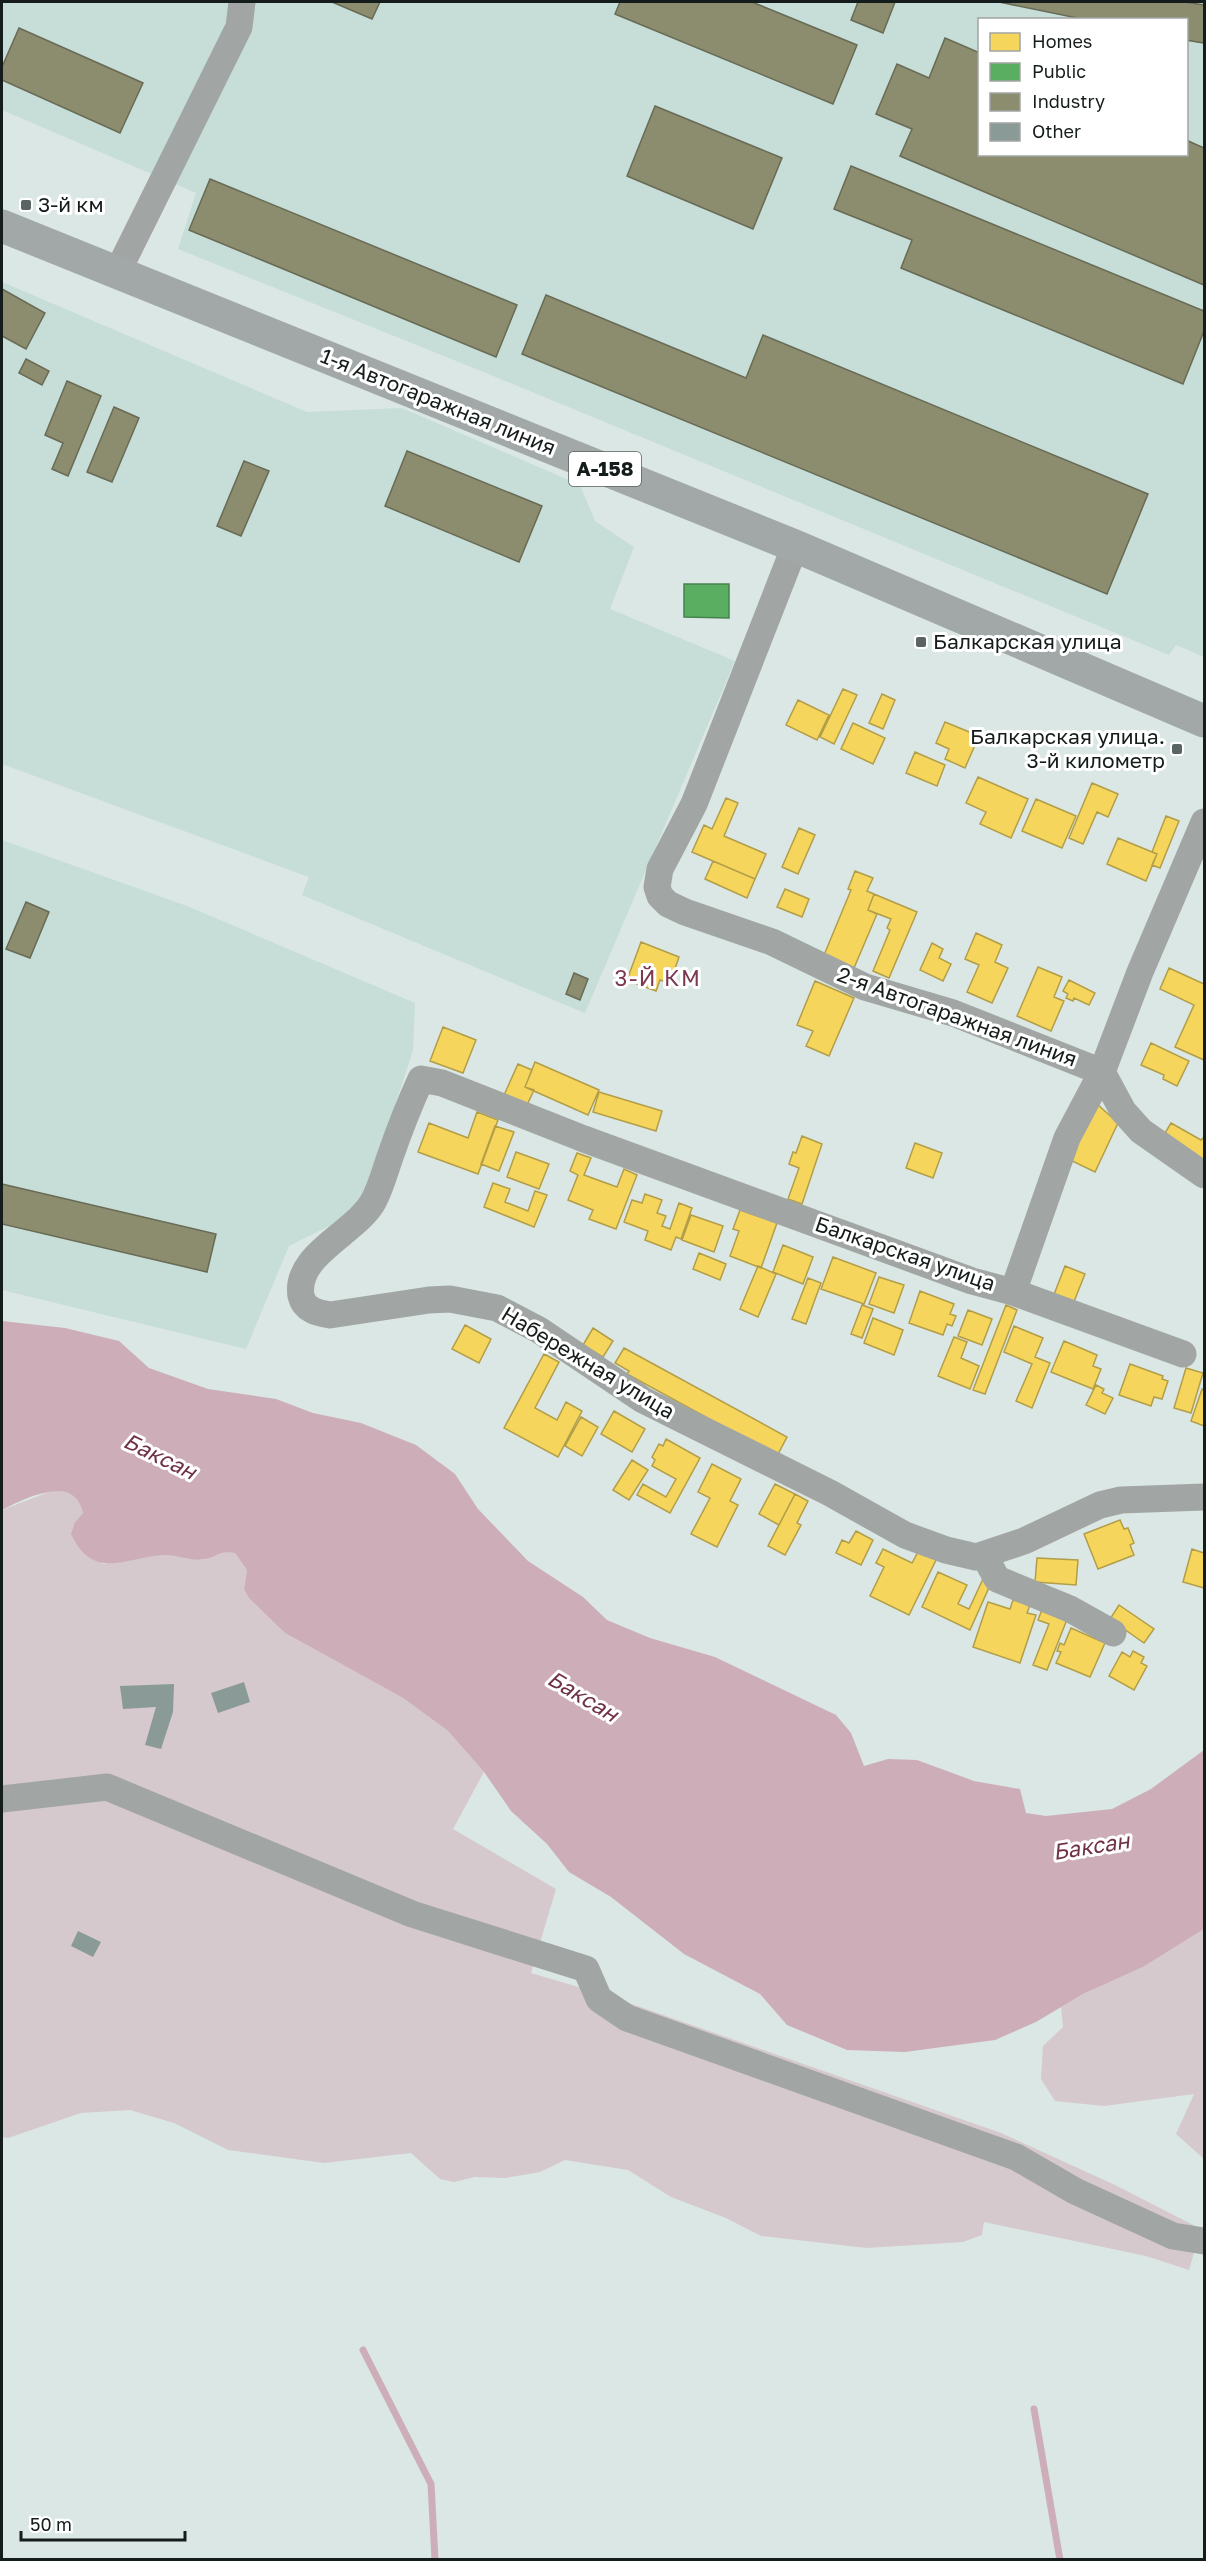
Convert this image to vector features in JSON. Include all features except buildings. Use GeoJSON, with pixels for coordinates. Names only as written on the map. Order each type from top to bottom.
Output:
{"type":"FeatureCollection","features":[{"type":"Feature","properties":{"kind":"main road","name":"1-я Автогаражная линия"},"geometry":{"type":"LineString","coordinates":[[2,226],[795,546],[1204,721]]}},
{"type":"Feature","properties":{"kind":"street"},"geometry":{"type":"LineString","coordinates":[[117,273],[239,27],[242,2]]}},
{"type":"Feature","properties":{"kind":"street","name":"2-я Автогаражная линия"},"geometry":{"type":"LineString","coordinates":[[795,546],[694,804],[660,869],[657,887],[660,896],[668,904],[685,912],[772,942],[865,987],[953,1013],[1102,1072],[1123,1111],[1141,1131],[1204,1175]]}},
{"type":"Feature","properties":{"kind":"street","name":"Балкарская улица"},"geometry":{"type":"LineString","coordinates":[[421,1080],[442,1083],[584,1139],[972,1281],[1013,1292],[1067,1138],[1087,1096],[1102,1072],[1140,972],[1204,822]]}},
{"type":"Feature","properties":{"kind":"street","name":"Набережная улица"},"geometry":{"type":"LineString","coordinates":[[421,1080],[408,1108],[374,1200],[363,1215],[312,1261],[303,1277],[300,1289],[302,1300],[308,1308],[315,1312],[330,1315],[450,1299],[497,1308],[539,1330],[643,1400],[830,1493],[904,1535],[946,1550],[976,1557],[1024,1541],[1100,1505],[1121,1500],[1204,1497]]}},
{"type":"Feature","properties":{"kind":"street"},"geometry":{"type":"LineString","coordinates":[[1013,1292],[1183,1354]]}},
{"type":"Feature","properties":{"kind":"street"},"geometry":{"type":"LineString","coordinates":[[984,1555],[997,1578],[1070,1609],[1113,1633]]}},
{"type":"Feature","properties":{"kind":"street"},"geometry":{"type":"LineString","coordinates":[[2,1798],[107,1787],[411,1914],[586,1969],[599,2000],[627,2018],[1016,2157],[1075,2191],[1173,2236],[1204,2241]]}},
{"type":"Feature","properties":{"kind":"shaded area"},"geometry":{"type":"Polygon","coordinates":[[[2,2],[1204,2],[1204,657],[1176,645],[1169,655],[486,373],[178,249],[196,193],[2,110],[2,2]]]}},
{"type":"Feature","properties":{"kind":"shaded area"},"geometry":{"type":"Polygon","coordinates":[[[2,282],[307,412],[402,408],[580,485],[595,521],[634,547],[610,609],[735,661],[585,1013],[302,895],[309,877],[2,764],[2,282]]]}},
{"type":"Feature","properties":{"kind":"shaded area"},"geometry":{"type":"Polygon","coordinates":[[[2,840],[187,906],[415,1003],[413,1050],[361,1210],[289,1246],[246,1349],[2,1290],[2,840]]]}},
{"type":"Feature","properties":{"kind":"shaded area"},"geometry":{"type":"Polygon","coordinates":[[[54,1490],[74,1495],[79,1501],[83,1513],[75,1522],[103,1564],[166,1554],[203,1560],[223,1551],[235,1553],[247,1570],[244,1589],[285,1633],[403,1698],[448,1731],[484,1772],[453,1829],[556,1889],[531,1973],[609,1996],[1001,2133],[1115,2185],[1201,2229],[1189,2270],[1146,2256],[984,2222],[982,2235],[963,2242],[866,2248],[761,2236],[726,2218],[671,2197],[628,2170],[565,2160],[540,2172],[505,2178],[475,2177],[454,2182],[440,2179],[411,2153],[324,2163],[228,2150],[174,2123],[130,2110],[81,2113],[8,2138],[2,2137],[2,1510],[54,1490]]]}},
{"type":"Feature","properties":{"kind":"shaded area"},"geometry":{"type":"Polygon","coordinates":[[[1204,1929],[1204,2159],[1176,2134],[1194,2094],[1104,2106],[1055,2101],[1041,2079],[1043,2046],[1063,2027],[1061,2007],[1083,1994],[1143,1967],[1204,1929]]]}},
{"type":"Feature","properties":{"kind":"water","name":"Баксан"},"geometry":{"type":"Polygon","coordinates":[[[2,1321],[65,1328],[119,1341],[149,1368],[208,1389],[276,1399],[313,1413],[361,1423],[416,1445],[455,1474],[478,1509],[528,1561],[583,1597],[607,1620],[650,1638],[715,1657],[836,1715],[851,1733],[864,1766],[888,1759],[917,1760],[974,1781],[1020,1789],[1026,1813],[1046,1816],[1112,1809],[1151,1789],[1204,1750],[1204,1929],[1143,1967],[1083,1994],[1036,2022],[995,2040],[905,2052],[847,2050],[787,2025],[760,1994],[684,1954],[611,1897],[569,1872],[547,1844],[511,1811],[484,1772],[448,1731],[403,1698],[285,1633],[249,1598],[244,1589],[247,1570],[235,1553],[222,1553],[200,1560],[163,1555],[123,1562],[99,1562],[89,1558],[80,1549],[71,1534],[75,1522],[83,1513],[78,1501],[70,1494],[60,1491],[48,1492],[2,1510],[2,1321]]]}},
{"type":"Feature","properties":{"kind":"waterway"},"geometry":{"type":"LineString","coordinates":[[363,2350],[431,2484],[435,2560]]}},
{"type":"Feature","properties":{"kind":"waterway"},"geometry":{"type":"LineString","coordinates":[[1034,2409],[1060,2560]]}},
{"type":"Feature","properties":{"kind":"place","name":"3-й км"},"geometry":{"type":"Point","coordinates":[26,205]}},
{"type":"Feature","properties":{"kind":"place","name":"Балкарская улица"},"geometry":{"type":"Point","coordinates":[921,642]}},
{"type":"Feature","properties":{"kind":"place","name":"Балкарская улица. 3-й километр"},"geometry":{"type":"Point","coordinates":[1177,749]}},
{"type":"Feature","properties":{"kind":"district","name":"3-Й КМ"},"geometry":{"type":"Point","coordinates":[658,978]}}]}
